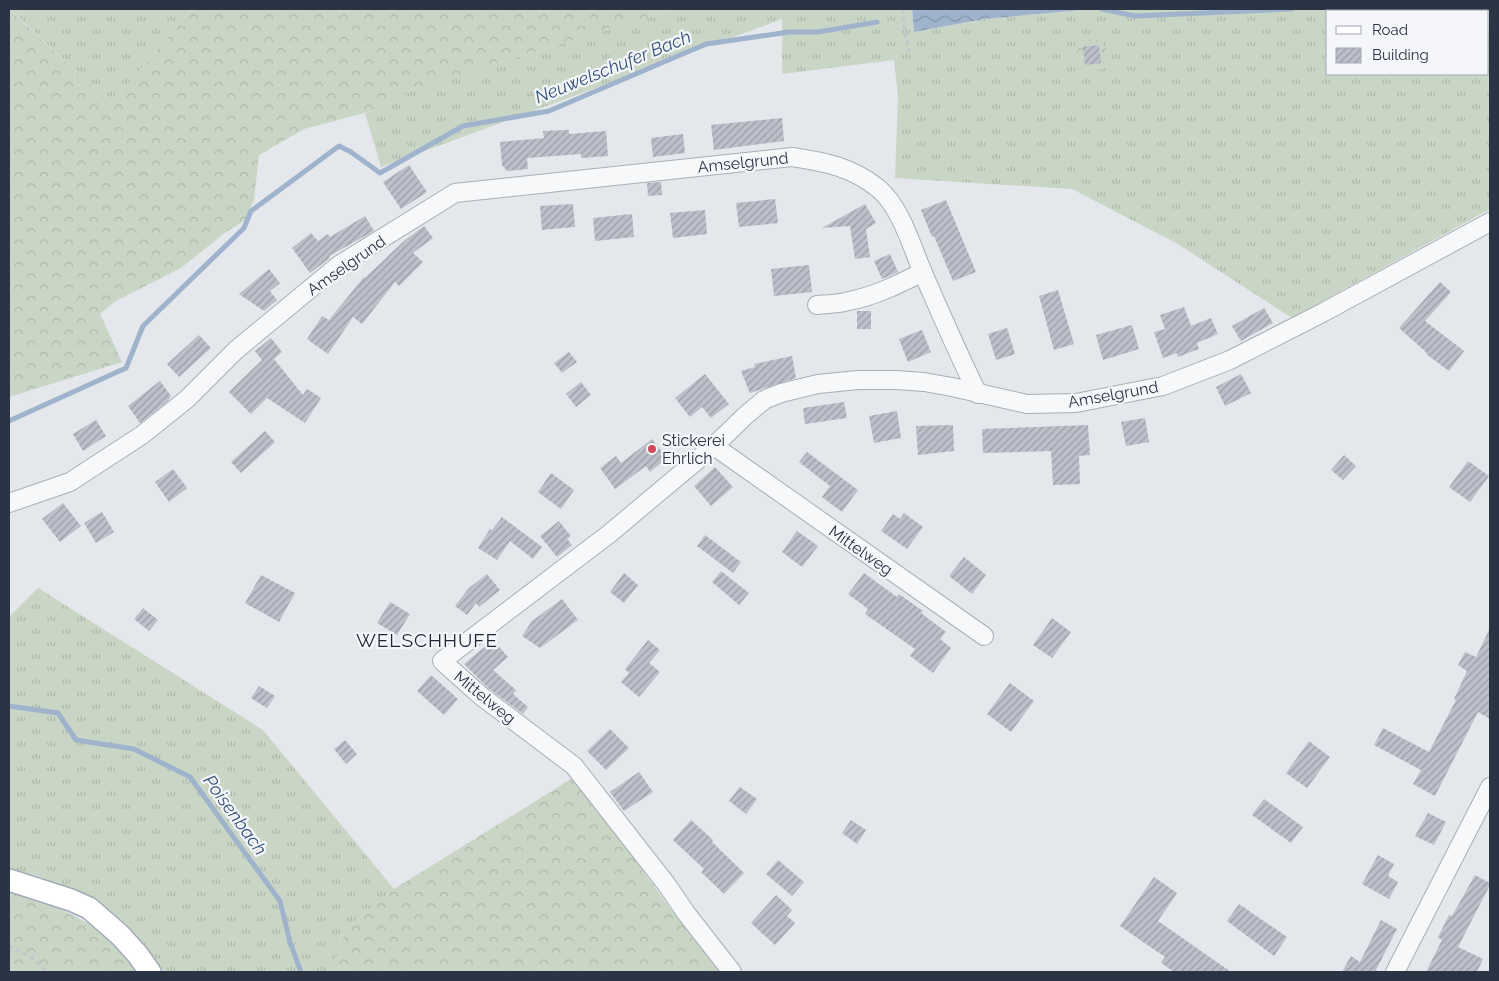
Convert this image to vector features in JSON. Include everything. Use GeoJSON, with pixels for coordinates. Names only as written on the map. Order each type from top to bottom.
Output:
{"type":"FeatureCollection","features":[{"type":"Feature","properties":{"kind":"main road"},"geometry":{"type":"LineString","coordinates":[[9,880],[71,900],[89,908],[120,935],[150,972]]}},
{"type":"Feature","properties":{"kind":"street","name":"Amselgrund"},"geometry":{"type":"LineString","coordinates":[[9,503],[70,482],[142,435],[187,399],[236,350],[339,265],[455,193],[792,156],[832,163],[858,174],[881,191],[898,214],[959,357],[978,394],[1027,404],[1076,404],[1163,386],[1230,360],[1324,312],[1490,222]]}},
{"type":"Feature","properties":{"kind":"street"},"geometry":{"type":"LineString","coordinates":[[817,305],[848,302],[872,295],[923,272]]}},
{"type":"Feature","properties":{"kind":"street","name":"Mittelweg"},"geometry":{"type":"LineString","coordinates":[[732,972],[691,920],[668,885],[574,766],[481,696],[442,661],[609,534],[714,446],[764,400],[781,393],[818,384],[858,380],[924,382],[978,394]]}},
{"type":"Feature","properties":{"kind":"street","name":"Mittelweg"},"geometry":{"type":"LineString","coordinates":[[714,446],[984,636]]}},
{"type":"Feature","properties":{"kind":"street"},"geometry":{"type":"LineString","coordinates":[[1395,972],[1490,787]]}},
{"type":"Feature","properties":{"kind":"path"},"geometry":{"type":"LineString","coordinates":[[903,9],[905,34],[910,54]]}},
{"type":"Feature","properties":{"kind":"path"},"geometry":{"type":"LineString","coordinates":[[9,946],[36,960],[46,972]]}},
{"type":"Feature","properties":{"kind":"green space"},"geometry":{"type":"Polygon","coordinates":[[[9,9],[111,104],[192,9],[674,9],[411,90],[383,108],[304,129],[259,155],[254,200],[244,221],[226,232],[181,268],[114,302],[100,314],[122,362],[9,397],[9,9]]]}},
{"type":"Feature","properties":{"kind":"green space"},"geometry":{"type":"Polygon","coordinates":[[[10,9],[192,9],[111,104],[10,9]]]}},
{"type":"Feature","properties":{"kind":"green space"},"geometry":{"type":"Polygon","coordinates":[[[674,9],[912,9],[914,32],[984,19],[1081,9],[1463,9],[1464,10],[1326,10],[1326,75],[1489,75],[1489,30],[1490,209],[1292,318],[1176,243],[1072,189],[895,178],[898,97],[894,60],[782,74],[782,19],[381,167],[365,113],[383,108],[411,90],[674,9]]]}},
{"type":"Feature","properties":{"kind":"green space"},"geometry":{"type":"Polygon","coordinates":[[[1085,39],[1100,40],[1109,53],[1109,66],[1090,72],[1082,70],[1073,64],[1074,51],[1085,39]]]}},
{"type":"Feature","properties":{"kind":"green space"},"geometry":{"type":"Polygon","coordinates":[[[38,588],[263,730],[394,889],[346,929],[331,972],[160,972],[141,944],[94,898],[35,875],[9,869],[9,617],[38,588]]]}},
{"type":"Feature","properties":{"kind":"green space"},"geometry":{"type":"Polygon","coordinates":[[[571,779],[585,793],[694,940],[722,971],[729,972],[331,972],[346,929],[394,889],[571,779]]]}},
{"type":"Feature","properties":{"kind":"green space"},"geometry":{"type":"Polygon","coordinates":[[[9,892],[43,900],[101,930],[117,941],[140,972],[9,972],[9,892]]]}},
{"type":"Feature","properties":{"kind":"water"},"geometry":{"type":"Polygon","coordinates":[[[912,9],[1082,10],[984,19],[914,32],[912,9]]]}},
{"type":"Feature","properties":{"kind":"building"},"geometry":{"type":"Polygon","coordinates":[[[1099,45],[1101,63],[1085,65],[1083,47],[1099,45]]]}},
{"type":"Feature","properties":{"kind":"building"},"geometry":{"type":"Polygon","coordinates":[[[782,118],[784,141],[714,150],[711,125],[782,118]]]}},
{"type":"Feature","properties":{"kind":"building"},"geometry":{"type":"Polygon","coordinates":[[[569,130],[569,134],[606,131],[608,156],[581,158],[581,154],[527,158],[528,169],[507,171],[502,165],[500,142],[544,138],[543,131],[569,130]]]}},
{"type":"Feature","properties":{"kind":"building"},"geometry":{"type":"Polygon","coordinates":[[[683,134],[685,153],[653,157],[651,138],[683,134]]]}},
{"type":"Feature","properties":{"kind":"building"},"geometry":{"type":"Polygon","coordinates":[[[409,165],[427,192],[401,209],[383,182],[409,165]]]}},
{"type":"Feature","properties":{"kind":"building"},"geometry":{"type":"Polygon","coordinates":[[[661,182],[662,195],[648,196],[647,183],[661,182]]]}},
{"type":"Feature","properties":{"kind":"building"},"geometry":{"type":"Polygon","coordinates":[[[775,199],[778,223],[739,227],[736,203],[775,199]]]}},
{"type":"Feature","properties":{"kind":"building"},"geometry":{"type":"Polygon","coordinates":[[[946,200],[976,272],[953,281],[921,210],[946,200]]]}},
{"type":"Feature","properties":{"kind":"building"},"geometry":{"type":"Polygon","coordinates":[[[573,204],[575,227],[542,230],[540,206],[573,204]]]}},
{"type":"Feature","properties":{"kind":"building"},"geometry":{"type":"Polygon","coordinates":[[[865,204],[876,223],[866,229],[870,257],[855,259],[850,226],[822,228],[865,204]]]}},
{"type":"Feature","properties":{"kind":"building"},"geometry":{"type":"Polygon","coordinates":[[[705,210],[707,234],[673,238],[670,213],[705,210]]]}},
{"type":"Feature","properties":{"kind":"building"},"geometry":{"type":"Polygon","coordinates":[[[632,214],[634,237],[595,241],[593,218],[632,214]]]}},
{"type":"Feature","properties":{"kind":"building"},"geometry":{"type":"Polygon","coordinates":[[[365,216],[374,231],[329,256],[330,258],[310,273],[292,248],[311,233],[318,241],[328,234],[330,237],[365,216]]]}},
{"type":"Feature","properties":{"kind":"building"},"geometry":{"type":"Polygon","coordinates":[[[424,226],[433,238],[413,253],[423,262],[399,286],[395,282],[362,324],[353,317],[328,354],[307,339],[322,316],[329,320],[364,277],[404,241],[424,226]]]}},
{"type":"Feature","properties":{"kind":"building"},"geometry":{"type":"Polygon","coordinates":[[[890,254],[898,272],[882,279],[874,261],[890,254]]]}},
{"type":"Feature","properties":{"kind":"building"},"geometry":{"type":"Polygon","coordinates":[[[809,265],[812,292],[774,296],[771,269],[809,265]]]}},
{"type":"Feature","properties":{"kind":"building"},"geometry":{"type":"Polygon","coordinates":[[[269,269],[280,283],[270,291],[277,300],[264,311],[239,294],[269,269]]]}},
{"type":"Feature","properties":{"kind":"building"},"geometry":{"type":"Polygon","coordinates":[[[1440,282],[1451,292],[1425,321],[1464,351],[1449,371],[1426,354],[1399,328],[1440,282]]]}},
{"type":"Feature","properties":{"kind":"building"},"geometry":{"type":"Polygon","coordinates":[[[1058,290],[1074,344],[1054,350],[1039,296],[1058,290]]]}},
{"type":"Feature","properties":{"kind":"building"},"geometry":{"type":"Polygon","coordinates":[[[1184,307],[1191,326],[1211,318],[1218,334],[1197,343],[1199,349],[1178,357],[1177,353],[1163,358],[1154,332],[1165,329],[1160,315],[1184,307]]]}},
{"type":"Feature","properties":{"kind":"building"},"geometry":{"type":"Polygon","coordinates":[[[1264,308],[1273,323],[1241,341],[1232,326],[1264,308]]]}},
{"type":"Feature","properties":{"kind":"building"},"geometry":{"type":"Polygon","coordinates":[[[857,311],[871,311],[871,329],[857,329],[857,311]]]}},
{"type":"Feature","properties":{"kind":"building"},"geometry":{"type":"Polygon","coordinates":[[[1132,325],[1139,349],[1103,360],[1096,335],[1132,325]]]}},
{"type":"Feature","properties":{"kind":"building"},"geometry":{"type":"Polygon","coordinates":[[[1007,328],[1015,354],[996,360],[988,334],[1007,328]]]}},
{"type":"Feature","properties":{"kind":"building"},"geometry":{"type":"Polygon","coordinates":[[[922,330],[931,352],[908,362],[899,339],[922,330]]]}},
{"type":"Feature","properties":{"kind":"building"},"geometry":{"type":"Polygon","coordinates":[[[199,335],[211,348],[179,377],[167,364],[199,335]]]}},
{"type":"Feature","properties":{"kind":"building"},"geometry":{"type":"Polygon","coordinates":[[[271,338],[282,352],[274,359],[303,395],[307,389],[321,398],[305,423],[267,398],[251,414],[229,392],[262,360],[255,351],[271,338]]]}},
{"type":"Feature","properties":{"kind":"building"},"geometry":{"type":"Polygon","coordinates":[[[569,352],[577,362],[562,373],[554,363],[569,352]]]}},
{"type":"Feature","properties":{"kind":"building"},"geometry":{"type":"Polygon","coordinates":[[[792,356],[796,378],[750,393],[741,371],[755,367],[754,364],[792,356]]]}},
{"type":"Feature","properties":{"kind":"building"},"geometry":{"type":"Polygon","coordinates":[[[705,374],[729,404],[711,418],[702,407],[690,417],[675,398],[705,374]]]}},
{"type":"Feature","properties":{"kind":"building"},"geometry":{"type":"Polygon","coordinates":[[[1241,374],[1251,393],[1225,406],[1216,387],[1241,374]]]}},
{"type":"Feature","properties":{"kind":"building"},"geometry":{"type":"Polygon","coordinates":[[[160,381],[171,396],[167,402],[140,423],[128,406],[160,381]]]}},
{"type":"Feature","properties":{"kind":"building"},"geometry":{"type":"Polygon","coordinates":[[[581,382],[591,395],[576,407],[566,394],[581,382]]]}},
{"type":"Feature","properties":{"kind":"building"},"geometry":{"type":"Polygon","coordinates":[[[844,402],[847,418],[805,424],[803,408],[844,402]]]}},
{"type":"Feature","properties":{"kind":"building"},"geometry":{"type":"Polygon","coordinates":[[[897,411],[901,438],[874,443],[869,416],[897,411]]]}},
{"type":"Feature","properties":{"kind":"building"},"geometry":{"type":"Polygon","coordinates":[[[1145,418],[1149,442],[1126,446],[1121,422],[1145,418]]]}},
{"type":"Feature","properties":{"kind":"building"},"geometry":{"type":"Polygon","coordinates":[[[96,420],[106,436],[83,451],[73,434],[96,420]]]}},
{"type":"Feature","properties":{"kind":"building"},"geometry":{"type":"Polygon","coordinates":[[[953,425],[954,451],[918,455],[916,426],[953,425]]]}},
{"type":"Feature","properties":{"kind":"building"},"geometry":{"type":"Polygon","coordinates":[[[1088,425],[1090,455],[1079,456],[1080,484],[1053,485],[1051,451],[983,453],[982,429],[1088,425]]]}},
{"type":"Feature","properties":{"kind":"building"},"geometry":{"type":"Polygon","coordinates":[[[265,431],[275,442],[241,473],[231,462],[265,431]]]}},
{"type":"Feature","properties":{"kind":"building"},"geometry":{"type":"Polygon","coordinates":[[[652,439],[667,458],[650,472],[646,466],[615,489],[600,468],[616,456],[621,463],[652,439]]]}},
{"type":"Feature","properties":{"kind":"building"},"geometry":{"type":"Polygon","coordinates":[[[807,452],[858,490],[842,512],[822,497],[830,486],[799,462],[807,452]]]}},
{"type":"Feature","properties":{"kind":"building"},"geometry":{"type":"Polygon","coordinates":[[[1344,455],[1356,466],[1343,480],[1331,470],[1344,455]]]}},
{"type":"Feature","properties":{"kind":"building"},"geometry":{"type":"Polygon","coordinates":[[[1468,461],[1489,476],[1470,502],[1449,487],[1468,461]]]}},
{"type":"Feature","properties":{"kind":"building"},"geometry":{"type":"Polygon","coordinates":[[[715,467],[733,487],[711,506],[694,486],[715,467]]]}},
{"type":"Feature","properties":{"kind":"building"},"geometry":{"type":"Polygon","coordinates":[[[173,469],[187,488],[169,502],[155,482],[173,469]]]}},
{"type":"Feature","properties":{"kind":"building"},"geometry":{"type":"Polygon","coordinates":[[[551,473],[574,490],[561,509],[538,492],[551,473]]]}},
{"type":"Feature","properties":{"kind":"building"},"geometry":{"type":"Polygon","coordinates":[[[63,503],[81,526],[60,542],[42,519],[63,503]]]}},
{"type":"Feature","properties":{"kind":"building"},"geometry":{"type":"Polygon","coordinates":[[[102,512],[114,532],[96,543],[84,523],[102,512]]]}},
{"type":"Feature","properties":{"kind":"building"},"geometry":{"type":"Polygon","coordinates":[[[904,513],[923,527],[907,549],[881,531],[893,514],[900,519],[904,513]]]}},
{"type":"Feature","properties":{"kind":"building"},"geometry":{"type":"Polygon","coordinates":[[[502,517],[542,547],[533,559],[510,541],[497,560],[478,548],[490,529],[492,530],[502,517]]]}},
{"type":"Feature","properties":{"kind":"building"},"geometry":{"type":"Polygon","coordinates":[[[559,521],[571,536],[567,539],[572,545],[557,557],[540,536],[559,521]]]}},
{"type":"Feature","properties":{"kind":"building"},"geometry":{"type":"Polygon","coordinates":[[[797,531],[818,546],[802,567],[782,552],[797,531]]]}},
{"type":"Feature","properties":{"kind":"building"},"geometry":{"type":"Polygon","coordinates":[[[705,535],[741,562],[733,573],[697,546],[705,535]]]}},
{"type":"Feature","properties":{"kind":"building"},"geometry":{"type":"Polygon","coordinates":[[[964,557],[986,575],[972,594],[949,576],[964,557]]]}},
{"type":"Feature","properties":{"kind":"building"},"geometry":{"type":"Polygon","coordinates":[[[721,571],[749,593],[739,605],[712,582],[721,571]]]}},
{"type":"Feature","properties":{"kind":"building"},"geometry":{"type":"Polygon","coordinates":[[[624,573],[638,585],[624,603],[610,592],[624,573]]]}},
{"type":"Feature","properties":{"kind":"building"},"geometry":{"type":"Polygon","coordinates":[[[864,573],[897,597],[899,594],[923,611],[921,613],[946,632],[940,639],[951,648],[933,673],[910,656],[915,649],[865,614],[868,609],[848,594],[864,573]]]}},
{"type":"Feature","properties":{"kind":"building"},"geometry":{"type":"Polygon","coordinates":[[[487,574],[500,590],[479,607],[476,603],[467,615],[455,606],[469,588],[487,574]]]}},
{"type":"Feature","properties":{"kind":"building"},"geometry":{"type":"Polygon","coordinates":[[[261,575],[295,593],[279,622],[245,603],[261,575]]]}},
{"type":"Feature","properties":{"kind":"building"},"geometry":{"type":"Polygon","coordinates":[[[562,599],[578,620],[540,648],[522,636],[532,621],[562,599]]]}},
{"type":"Feature","properties":{"kind":"building"},"geometry":{"type":"Polygon","coordinates":[[[390,602],[410,614],[397,635],[377,623],[390,602]]]}},
{"type":"Feature","properties":{"kind":"building"},"geometry":{"type":"Polygon","coordinates":[[[143,608],[158,620],[149,631],[134,619],[143,608]]]}},
{"type":"Feature","properties":{"kind":"building"},"geometry":{"type":"Polygon","coordinates":[[[1052,618],[1071,632],[1052,658],[1033,645],[1052,618]]]}},
{"type":"Feature","properties":{"kind":"building"},"geometry":{"type":"Polygon","coordinates":[[[1490,628],[1490,719],[1478,712],[1435,796],[1413,784],[1421,770],[1374,745],[1383,728],[1429,752],[1456,700],[1454,699],[1467,671],[1458,665],[1465,652],[1476,657],[1490,628]]]}},
{"type":"Feature","properties":{"kind":"building"},"geometry":{"type":"Polygon","coordinates":[[[493,640],[508,657],[493,670],[516,690],[513,694],[528,707],[523,714],[488,688],[464,664],[493,640]]]}},
{"type":"Feature","properties":{"kind":"building"},"geometry":{"type":"Polygon","coordinates":[[[648,640],[660,650],[649,663],[660,672],[639,697],[621,682],[629,673],[625,669],[648,640]]]}},
{"type":"Feature","properties":{"kind":"building"},"geometry":{"type":"Polygon","coordinates":[[[431,675],[458,699],[444,715],[417,691],[431,675]]]}},
{"type":"Feature","properties":{"kind":"building"},"geometry":{"type":"Polygon","coordinates":[[[1010,683],[1034,701],[1011,732],[987,714],[1010,683]]]}},
{"type":"Feature","properties":{"kind":"building"},"geometry":{"type":"Polygon","coordinates":[[[259,686],[275,696],[267,708],[251,698],[259,686]]]}},
{"type":"Feature","properties":{"kind":"building"},"geometry":{"type":"Polygon","coordinates":[[[610,729],[629,748],[606,770],[587,751],[610,729]]]}},
{"type":"Feature","properties":{"kind":"building"},"geometry":{"type":"Polygon","coordinates":[[[345,740],[357,754],[346,764],[334,749],[345,740]]]}},
{"type":"Feature","properties":{"kind":"building"},"geometry":{"type":"Polygon","coordinates":[[[1309,741],[1330,757],[1307,788],[1286,773],[1309,741]]]}},
{"type":"Feature","properties":{"kind":"building"},"geometry":{"type":"Polygon","coordinates":[[[639,772],[653,792],[624,811],[610,792],[639,772]]]}},
{"type":"Feature","properties":{"kind":"building"},"geometry":{"type":"Polygon","coordinates":[[[740,787],[757,799],[746,814],[729,801],[740,787]]]}},
{"type":"Feature","properties":{"kind":"building"},"geometry":{"type":"Polygon","coordinates":[[[1264,799],[1303,827],[1291,843],[1252,815],[1264,799]]]}},
{"type":"Feature","properties":{"kind":"building"},"geometry":{"type":"Polygon","coordinates":[[[1428,813],[1446,822],[1434,845],[1415,836],[1428,813]]]}},
{"type":"Feature","properties":{"kind":"building"},"geometry":{"type":"Polygon","coordinates":[[[691,820],[744,873],[724,894],[701,872],[704,869],[673,840],[691,820]]]}},
{"type":"Feature","properties":{"kind":"building"},"geometry":{"type":"Polygon","coordinates":[[[851,820],[866,830],[857,844],[842,833],[851,820]]]}},
{"type":"Feature","properties":{"kind":"building"},"geometry":{"type":"Polygon","coordinates":[[[1378,855],[1394,864],[1388,876],[1398,882],[1389,899],[1362,884],[1378,855]]]}},
{"type":"Feature","properties":{"kind":"building"},"geometry":{"type":"Polygon","coordinates":[[[778,860],[804,882],[792,896],[766,874],[778,860]]]}},
{"type":"Feature","properties":{"kind":"building"},"geometry":{"type":"Polygon","coordinates":[[[1475,875],[1490,883],[1490,885],[1458,947],[1483,959],[1477,972],[1426,972],[1442,940],[1438,937],[1449,915],[1452,916],[1475,875]]]}},
{"type":"Feature","properties":{"kind":"building"},"geometry":{"type":"Polygon","coordinates":[[[1154,877],[1177,893],[1158,921],[1231,972],[1174,972],[1161,963],[1165,957],[1120,926],[1154,877]]]}},
{"type":"Feature","properties":{"kind":"building"},"geometry":{"type":"Polygon","coordinates":[[[776,895],[792,910],[787,916],[795,923],[775,945],[751,923],[776,895]]]}},
{"type":"Feature","properties":{"kind":"building"},"geometry":{"type":"Polygon","coordinates":[[[1239,904],[1287,937],[1274,956],[1227,921],[1239,904]]]}},
{"type":"Feature","properties":{"kind":"building"},"geometry":{"type":"Polygon","coordinates":[[[1381,920],[1397,929],[1376,970],[1379,972],[1342,972],[1351,956],[1360,962],[1381,920]]]}},
{"type":"Feature","properties":{"kind":"waterway","name":"Neuwelschufer Bach"},"geometry":{"type":"LineString","coordinates":[[1102,9],[1135,16],[1292,9]]}},
{"type":"Feature","properties":{"kind":"waterway","name":"Neuwelschufer Bach"},"geometry":{"type":"LineString","coordinates":[[9,421],[126,368],[143,326],[244,228],[251,211],[339,146],[351,152],[380,173],[463,126],[549,111],[706,44],[789,32],[818,32],[877,22]]}},
{"type":"Feature","properties":{"kind":"waterway","name":"Poisenbach"},"geometry":{"type":"LineString","coordinates":[[9,706],[58,713],[76,740],[134,749],[190,777],[280,901],[290,942],[301,972]]}},
{"type":"Feature","properties":{"kind":"place","name":"Stickerei Ehrlich"},"geometry":{"type":"Point","coordinates":[652,449]}},
{"type":"Feature","properties":{"kind":"district","name":"WELSCHHUFE"},"geometry":{"type":"Point","coordinates":[427,640]}}]}
